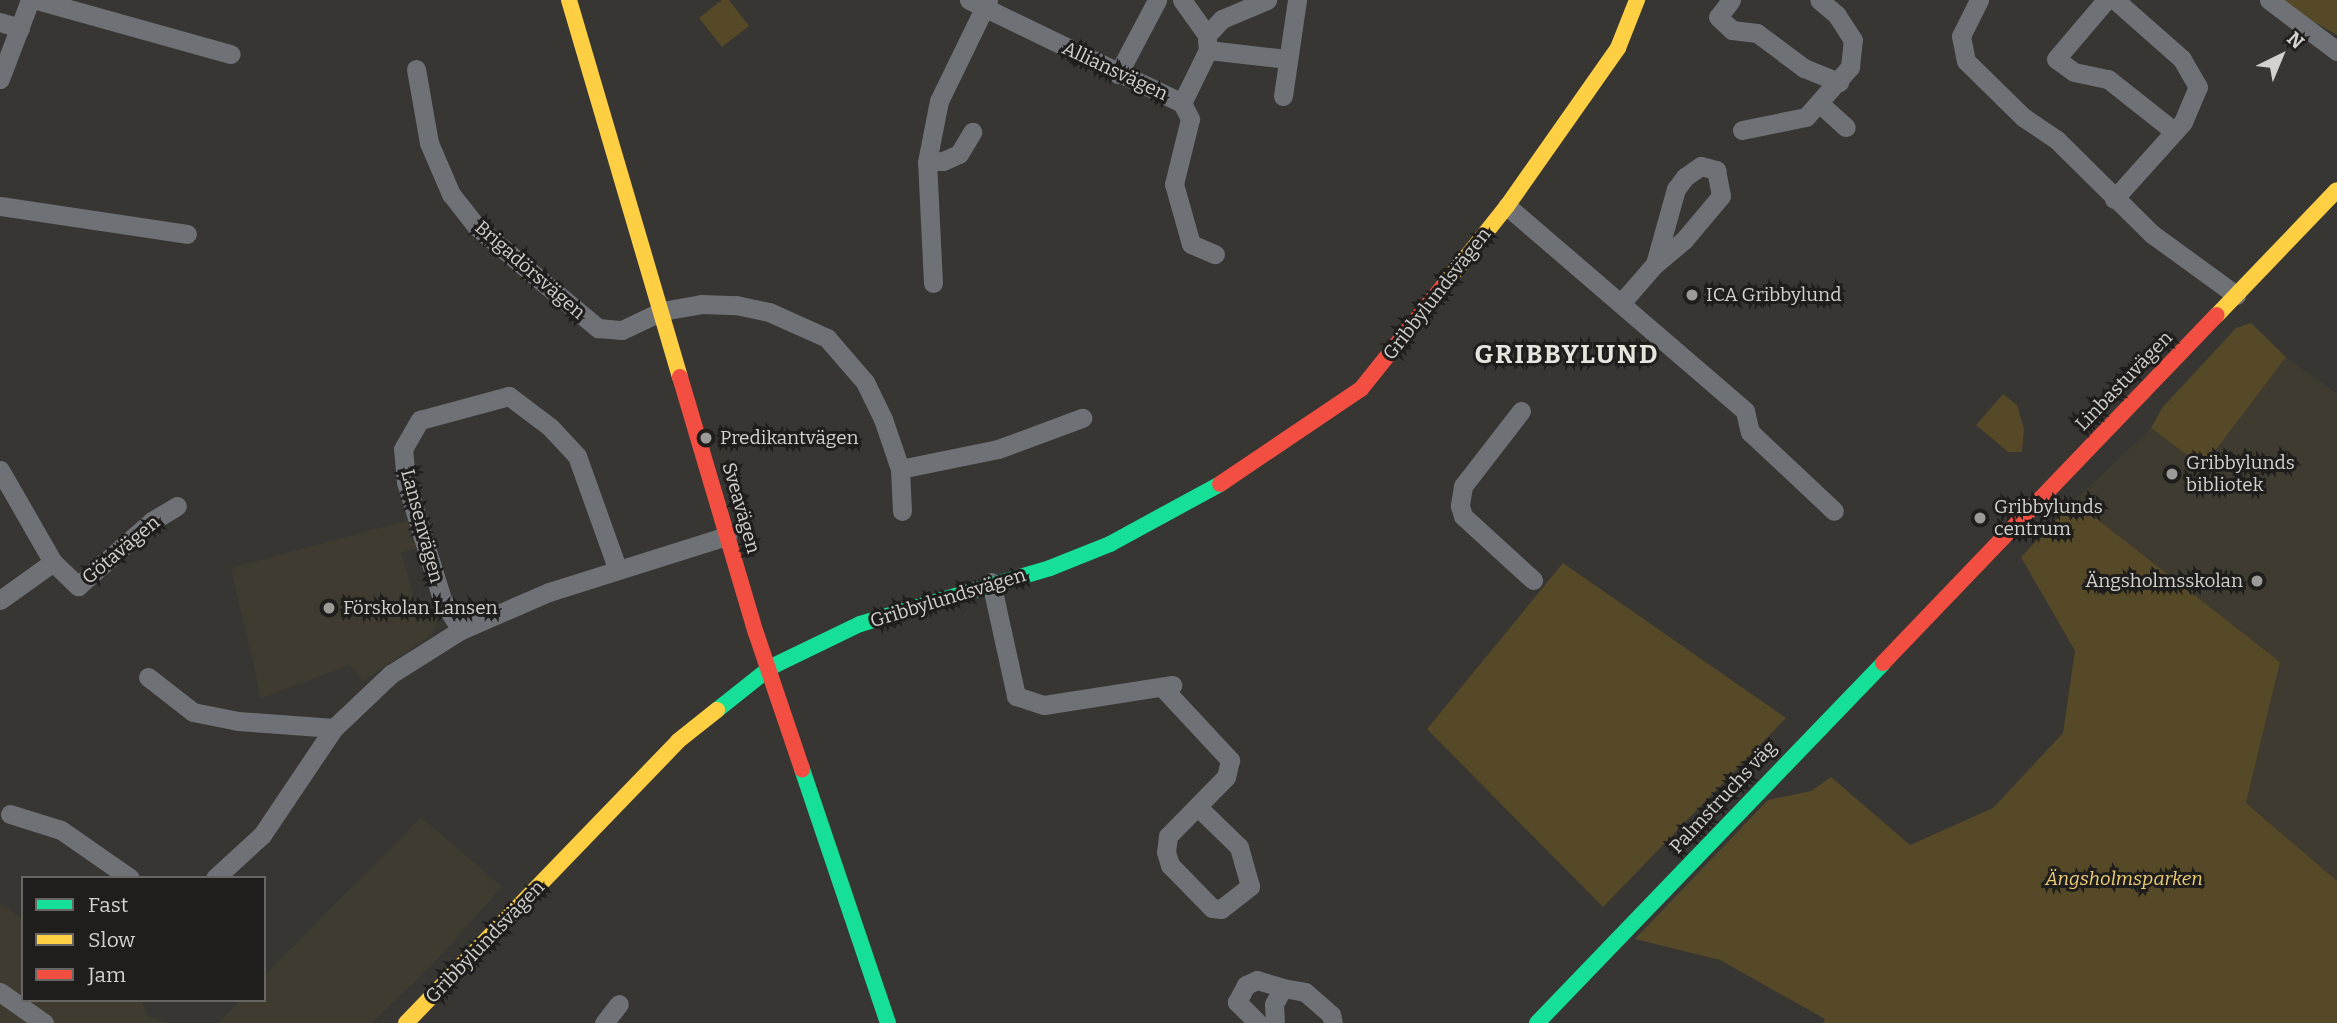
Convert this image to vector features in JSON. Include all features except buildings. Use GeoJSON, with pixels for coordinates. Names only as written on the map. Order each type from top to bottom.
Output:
{"type":"FeatureCollection","features":[{"type":"Feature","properties":{"kind":"street"},"geometry":{"type":"LineString","coordinates":[[0,79],[30,0]]}},
{"type":"Feature","properties":{"kind":"street"},"geometry":{"type":"LineString","coordinates":[[37,0],[231,54]]}},
{"type":"Feature","properties":{"kind":"street","name":"Sveavägen"},"geometry":{"type":"LineString","coordinates":[[569,0],[727,536],[771,667],[812,810],[888,1023]]}},
{"type":"Feature","properties":{"kind":"street"},"geometry":{"type":"LineString","coordinates":[[1118,74],[1157,0]]}},
{"type":"Feature","properties":{"kind":"street"},"geometry":{"type":"LineString","coordinates":[[1182,0],[1207,43],[1287,59]]}},
{"type":"Feature","properties":{"kind":"street"},"geometry":{"type":"LineString","coordinates":[[1182,103],[1207,43],[1222,19],[1267,0]]}},
{"type":"Feature","properties":{"kind":"street"},"geometry":{"type":"LineString","coordinates":[[1283,96],[1297,0]]}},
{"type":"Feature","properties":{"kind":"street","name":"Gribbylundsvägen"},"geometry":{"type":"LineString","coordinates":[[406,1023],[678,741],[771,667],[860,624],[991,582],[1050,568],[1110,544],[1212,489],[1327,415],[1361,389],[1507,206],[1618,48],[1637,0]]}},
{"type":"Feature","properties":{"kind":"street"},"geometry":{"type":"LineString","coordinates":[[1731,0],[1718,17],[1732,30],[1756,33],[1804,68],[1839,82]]}},
{"type":"Feature","properties":{"kind":"street"},"geometry":{"type":"LineString","coordinates":[[1742,130],[1806,117],[1850,67],[1853,40],[1837,15],[1819,0]]}},
{"type":"Feature","properties":{"kind":"street"},"geometry":{"type":"LineString","coordinates":[[1979,0],[1961,36],[1966,61],[2023,117],[2056,139],[2152,234],[2236,295]]}},
{"type":"Feature","properties":{"kind":"street"},"geometry":{"type":"LineString","coordinates":[[2106,0],[2056,59],[2074,72],[2108,79],[2175,132]]}},
{"type":"Feature","properties":{"kind":"street"},"geometry":{"type":"LineString","coordinates":[[2114,199],[2175,132],[2198,87],[2182,59],[2115,0]]}},
{"type":"Feature","properties":{"kind":"street"},"geometry":{"type":"LineString","coordinates":[[2269,0],[2337,51]]}},
{"type":"Feature","properties":{"kind":"street"},"geometry":{"type":"LineString","coordinates":[[933,283],[927,162],[939,101],[980,2]]}},
{"type":"Feature","properties":{"kind":"street","name":"Alliansvägen"},"geometry":{"type":"LineString","coordinates":[[980,2],[1118,74],[1182,103],[1190,119],[1174,184],[1191,244],[1215,254]]}},
{"type":"Feature","properties":{"kind":"street"},"geometry":{"type":"LineString","coordinates":[[0,22],[19,28]]}},
{"type":"Feature","properties":{"kind":"street","name":"Brigadörsvägen"},"geometry":{"type":"LineString","coordinates":[[416,69],[429,143],[451,194],[477,227],[598,328],[622,330],[662,311]]}},
{"type":"Feature","properties":{"kind":"street"},"geometry":{"type":"LineString","coordinates":[[1819,103],[1846,127]]}},
{"type":"Feature","properties":{"kind":"street"},"geometry":{"type":"LineString","coordinates":[[927,162],[943,161],[959,153],[972,132]]}},
{"type":"Feature","properties":{"kind":"street"},"geometry":{"type":"LineString","coordinates":[[1622,302],[1655,264],[1684,240],[1721,196],[1716,170],[1701,166],[1676,189],[1655,264]]}},
{"type":"Feature","properties":{"kind":"street","name":"Linbastuvägen"},"geometry":{"type":"LineString","coordinates":[[1942,602],[2337,190]]}},
{"type":"Feature","properties":{"kind":"street"},"geometry":{"type":"LineString","coordinates":[[0,206],[187,234]]}},
{"type":"Feature","properties":{"kind":"street"},"geometry":{"type":"LineString","coordinates":[[1507,206],[1622,302],[1745,411],[1750,432],[1834,511]]}},
{"type":"Feature","properties":{"kind":"street"},"geometry":{"type":"LineString","coordinates":[[662,311],[701,304],[736,305],[769,312],[827,338],[865,382],[900,469],[902,511]]}},
{"type":"Feature","properties":{"kind":"street","name":"Lansenvägen"},"geometry":{"type":"LineString","coordinates":[[461,630],[442,599],[406,482],[402,449],[420,419],[460,411],[509,396],[550,427],[577,456],[617,568]]}},
{"type":"Feature","properties":{"kind":"street"},"geometry":{"type":"LineString","coordinates":[[1521,411],[1463,486],[1460,506],[1463,516],[1533,580]]}},
{"type":"Feature","properties":{"kind":"street"},"geometry":{"type":"LineString","coordinates":[[900,469],[998,449],[1082,418]]}},
{"type":"Feature","properties":{"kind":"street","name":"Götavägen"},"geometry":{"type":"LineString","coordinates":[[0,470],[52,562],[78,586],[152,521],[177,506]]}},
{"type":"Feature","properties":{"kind":"street"},"geometry":{"type":"LineString","coordinates":[[217,876],[262,835],[334,728],[391,674],[461,630],[617,568],[727,536]]}},
{"type":"Feature","properties":{"kind":"street"},"geometry":{"type":"LineString","coordinates":[[0,600],[52,562]]}},
{"type":"Feature","properties":{"kind":"street"},"geometry":{"type":"LineString","coordinates":[[991,582],[1016,696],[1044,705],[1167,686],[1230,760],[1226,777],[1168,836],[1166,852],[1178,873],[1212,908],[1221,909],[1250,886],[1239,847],[1198,807]]}},
{"type":"Feature","properties":{"kind":"street","name":"Palmstruchs väg"},"geometry":{"type":"LineString","coordinates":[[1537,1023],[1942,602]]}},
{"type":"Feature","properties":{"kind":"street"},"geometry":{"type":"LineString","coordinates":[[148,677],[177,705],[193,712],[238,721],[334,728]]}},
{"type":"Feature","properties":{"kind":"street"},"geometry":{"type":"LineString","coordinates":[[10,814],[61,830],[127,876]]}},
{"type":"Feature","properties":{"kind":"street"},"geometry":{"type":"LineString","coordinates":[[1258,1023],[1237,1002],[1246,985],[1257,980],[1305,992],[1331,1016],[1333,1023]]}},
{"type":"Feature","properties":{"kind":"street"},"geometry":{"type":"LineString","coordinates":[[1275,1023],[1274,1004],[1283,988]]}},
{"type":"Feature","properties":{"kind":"street"},"geometry":{"type":"LineString","coordinates":[[0,992],[44,1023]]}},
{"type":"Feature","properties":{"kind":"street"},"geometry":{"type":"LineString","coordinates":[[604,1023],[619,1004]]}},
{"type":"Feature","properties":{"kind":"shaded area","name":"Ängsholmsskolan"},"geometry":{"type":"Polygon","coordinates":[[[2286,357],[2337,394],[2337,881],[2246,803],[2280,662],[2074,501],[2151,428],[2204,466],[2286,357]]]}},
{"type":"Feature","properties":{"kind":"shaded area","name":"Förskolan Lansen"},"geometry":{"type":"Polygon","coordinates":[[[409,520],[420,547],[401,553],[418,610],[434,605],[438,617],[433,634],[363,681],[350,665],[261,698],[231,568],[409,520]]]}},
{"type":"Feature","properties":{"kind":"shaded area"},"geometry":{"type":"Polygon","coordinates":[[[421,817],[502,887],[431,966],[371,1023],[218,1023],[239,1002],[266,1002],[266,974],[421,817]]]}},
{"type":"Feature","properties":{"kind":"shaded area"},"geometry":{"type":"Polygon","coordinates":[[[0,904],[21,918],[21,1002],[143,1002],[147,1016],[169,1023],[0,1023],[0,904]]]}},
{"type":"Feature","properties":{"kind":"green space"},"geometry":{"type":"Polygon","coordinates":[[[722,0],[729,0],[749,26],[722,47],[699,18],[722,0]]]}},
{"type":"Feature","properties":{"kind":"green space"},"geometry":{"type":"Polygon","coordinates":[[[2282,0],[2337,0],[2337,35],[2302,15],[2282,0]]]}},
{"type":"Feature","properties":{"kind":"green space"},"geometry":{"type":"Polygon","coordinates":[[[2251,323],[2286,357],[2203,467],[2151,428],[2162,408],[2236,328],[2251,323]]]}},
{"type":"Feature","properties":{"kind":"green space"},"geometry":{"type":"Polygon","coordinates":[[[2003,394],[2017,405],[2024,429],[2022,452],[2008,452],[1976,425],[2003,394]]]}},
{"type":"Feature","properties":{"kind":"green space","name":"Ängsholmsparken"},"geometry":{"type":"Polygon","coordinates":[[[2074,501],[2280,662],[2246,803],[2337,881],[2337,1023],[1823,1023],[1825,1019],[1720,960],[1635,939],[1768,800],[1811,791],[1831,777],[1910,845],[1993,808],[2063,733],[2075,651],[2021,557],[2074,501]]]}},
{"type":"Feature","properties":{"kind":"green space"},"geometry":{"type":"Polygon","coordinates":[[[1563,563],[1786,718],[1603,907],[1427,729],[1563,563]]]}},
{"type":"Feature","properties":{"kind":"traffic: fast"},"geometry":{"type":"LineString","coordinates":[[717,710],[771,667],[860,624],[1050,568],[1110,544],[1220,484]]}},
{"type":"Feature","properties":{"kind":"traffic: fast"},"geometry":{"type":"LineString","coordinates":[[1537,1023],[1883,663]]}},
{"type":"Feature","properties":{"kind":"traffic: fast"},"geometry":{"type":"LineString","coordinates":[[802,769],[888,1023]]}},
{"type":"Feature","properties":{"kind":"traffic: slow"},"geometry":{"type":"LineString","coordinates":[[569,0],[680,377]]}},
{"type":"Feature","properties":{"kind":"traffic: slow"},"geometry":{"type":"LineString","coordinates":[[1444,285],[1507,206],[1618,48],[1637,0]]}},
{"type":"Feature","properties":{"kind":"traffic: slow"},"geometry":{"type":"LineString","coordinates":[[2217,315],[2337,190]]}},
{"type":"Feature","properties":{"kind":"traffic: slow"},"geometry":{"type":"LineString","coordinates":[[406,1023],[678,741],[717,710]]}},
{"type":"Feature","properties":{"kind":"traffic: jam"},"geometry":{"type":"LineString","coordinates":[[1220,484],[1361,389],[1444,285]]}},
{"type":"Feature","properties":{"kind":"traffic: jam"},"geometry":{"type":"LineString","coordinates":[[1883,663],[2217,315]]}},
{"type":"Feature","properties":{"kind":"traffic: jam"},"geometry":{"type":"LineString","coordinates":[[680,377],[756,633],[802,769]]}},
{"type":"Feature","properties":{"kind":"place","name":"ICA Gribbylund"},"geometry":{"type":"Point","coordinates":[1692,295]}},
{"type":"Feature","properties":{"kind":"place","name":"Predikantvägen"},"geometry":{"type":"Point","coordinates":[706,438]}},
{"type":"Feature","properties":{"kind":"place","name":"Gribbylunds bibliotek"},"geometry":{"type":"Point","coordinates":[2172,474]}},
{"type":"Feature","properties":{"kind":"place","name":"Gribbylunds centrum"},"geometry":{"type":"Point","coordinates":[1980,518]}},
{"type":"Feature","properties":{"kind":"place","name":"Ängsholmsskolan"},"geometry":{"type":"Point","coordinates":[2257,581]}},
{"type":"Feature","properties":{"kind":"place","name":"Förskolan Lansen"},"geometry":{"type":"Point","coordinates":[329,608]}},
{"type":"Feature","properties":{"kind":"district","name":"GRIBBYLUND"},"geometry":{"type":"Point","coordinates":[1567,355]}}]}
